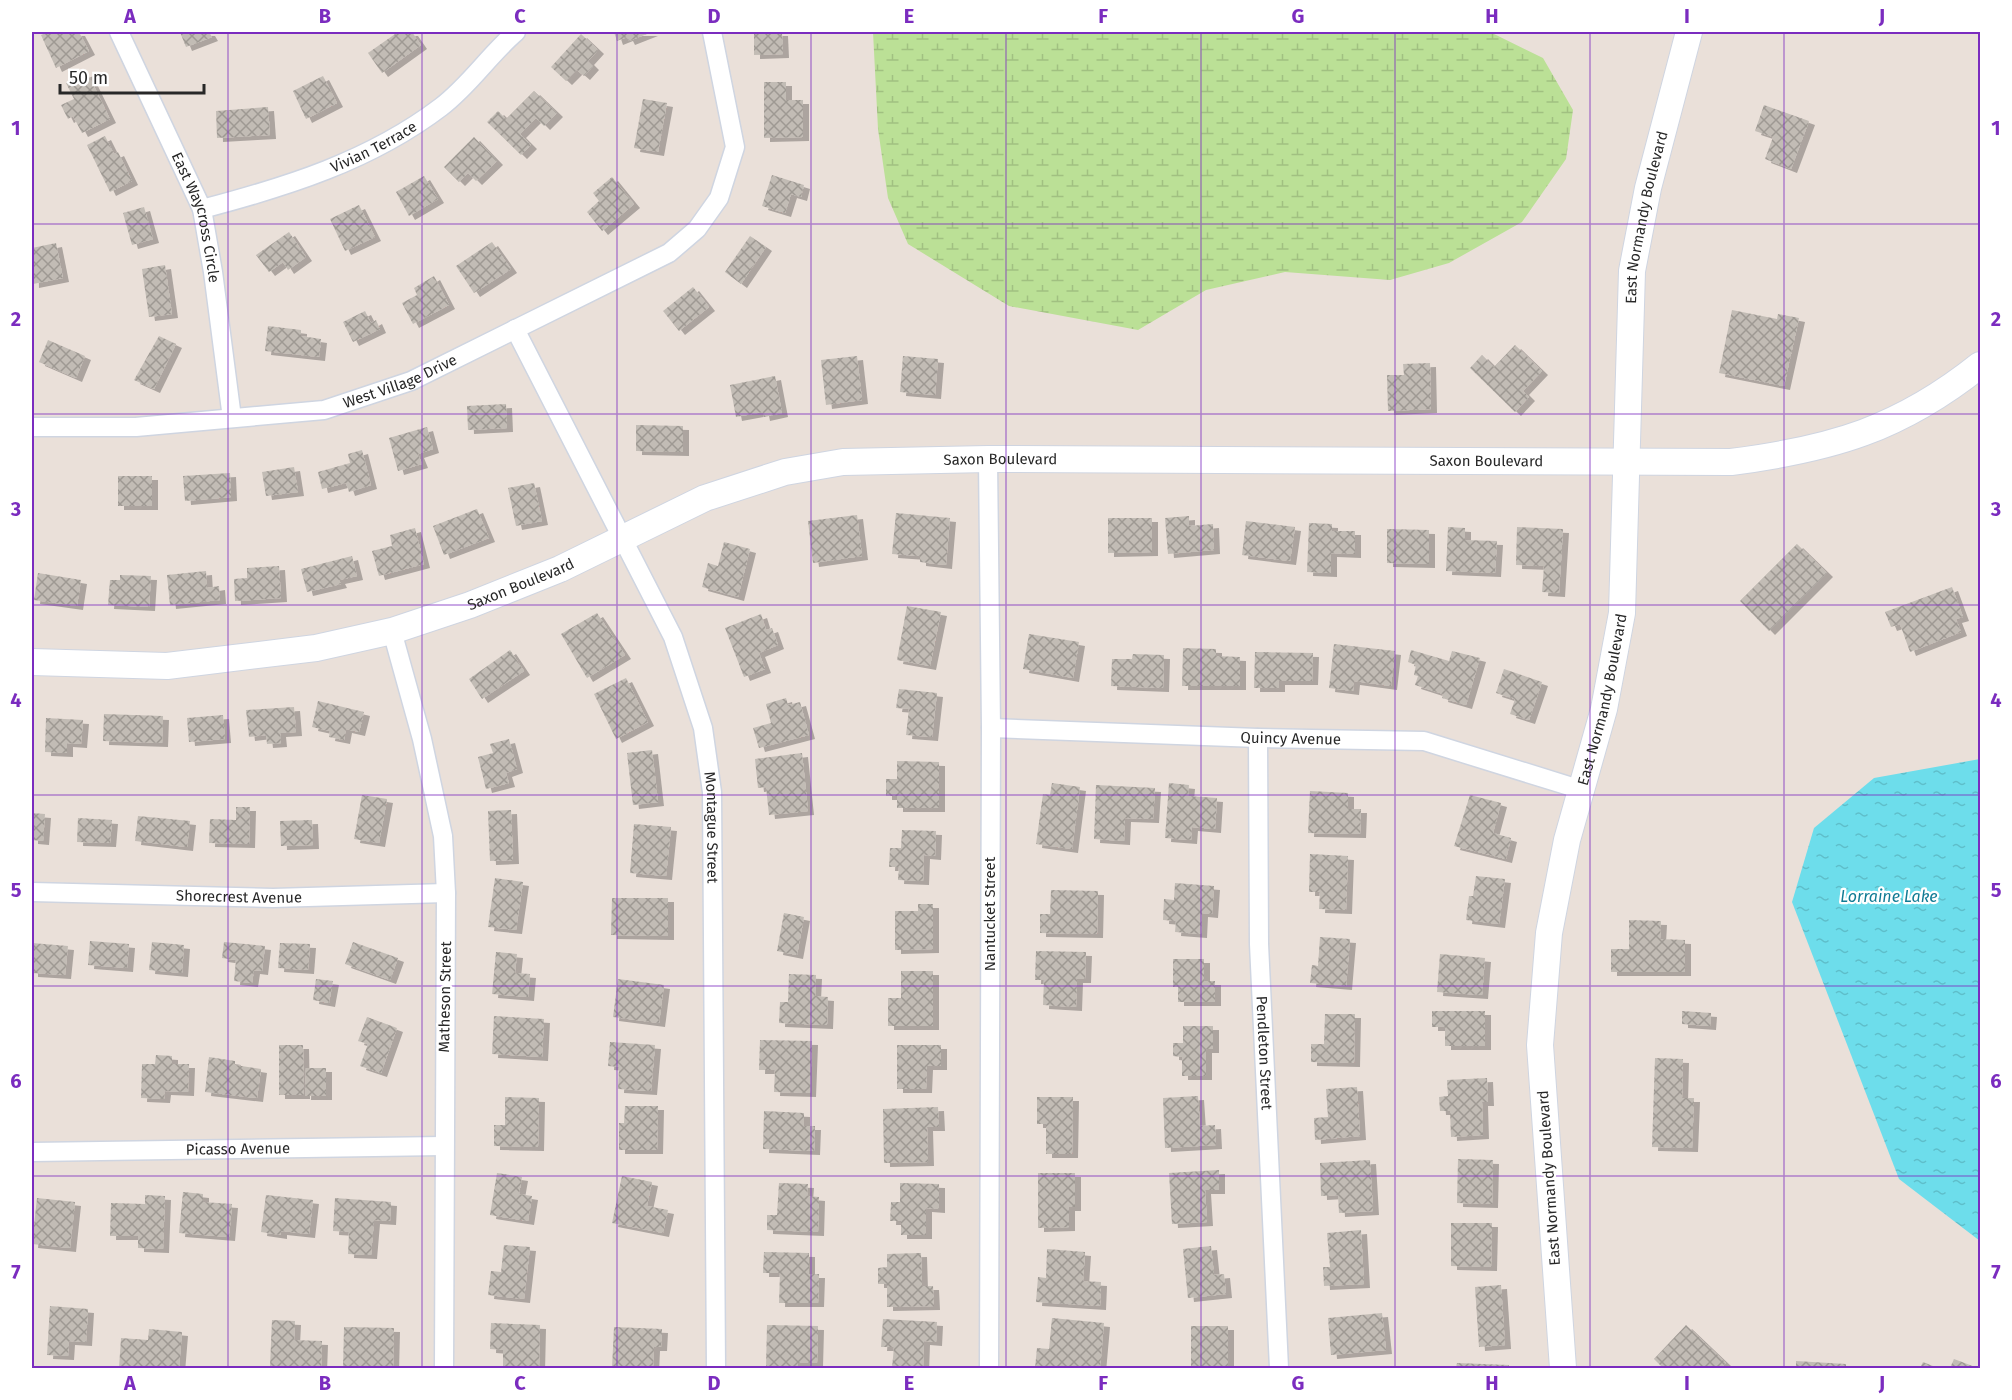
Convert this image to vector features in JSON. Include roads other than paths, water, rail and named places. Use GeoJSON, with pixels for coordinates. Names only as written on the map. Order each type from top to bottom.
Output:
{"type":"FeatureCollection","features":[{"type":"Feature","properties":{"kind":"main road","name":"East Normandy Boulevard"},"geometry":{"type":"LineString","coordinates":[[1563,1368],[1540,1046],[1549,933],[1567,840],[1604,710],[1622,614],[1632,271],[1648,188],[1686,52],[1689,32]]}},
{"type":"Feature","properties":{"kind":"main road","name":"Saxon Boulevard"},"geometry":{"type":"LineString","coordinates":[[32,662],[167,666],[316,648],[392,631],[470,606],[560,569],[705,498],[785,472],[843,462],[988,459],[1731,462],[1787,455],[1838,443],[1896,420],[1980,365]]}},
{"type":"Feature","properties":{"kind":"street","name":"East Waycross Circle"},"geometry":{"type":"LineString","coordinates":[[119,32],[202,209],[213,272],[232,418]]}},
{"type":"Feature","properties":{"kind":"street","name":"Vivian Terrace"},"geometry":{"type":"LineString","coordinates":[[202,209],[284,187],[370,152],[440,107],[471,81],[516,32]]}},
{"type":"Feature","properties":{"kind":"street","name":"West Village Drive"},"geometry":{"type":"LineString","coordinates":[[32,427],[136,427],[324,410],[411,381],[669,253],[697,229],[719,198],[735,147],[712,32]]}},
{"type":"Feature","properties":{"kind":"street","name":"Montague Street"},"geometry":{"type":"LineString","coordinates":[[515,329],[673,637],[703,728],[712,792],[716,1368]]}},
{"type":"Feature","properties":{"kind":"street","name":"Nantucket Street"},"geometry":{"type":"LineString","coordinates":[[988,459],[991,728],[989,1368]]}},
{"type":"Feature","properties":{"kind":"street","name":"Matheson Street"},"geometry":{"type":"LineString","coordinates":[[392,631],[422,739],[443,836],[446,893],[443,1146],[444,1368]]}},
{"type":"Feature","properties":{"kind":"street","name":"Quincy Avenue"},"geometry":{"type":"LineString","coordinates":[[991,728],[1258,738],[1424,741],[1582,790]]}},
{"type":"Feature","properties":{"kind":"street","name":"Pendleton Street"},"geometry":{"type":"LineString","coordinates":[[1258,738],[1259,944],[1279,1368]]}},
{"type":"Feature","properties":{"kind":"street","name":"Shorecrest Avenue"},"geometry":{"type":"LineString","coordinates":[[32,892],[273,898],[446,893]]}},
{"type":"Feature","properties":{"kind":"street","name":"Picasso Avenue"},"geometry":{"type":"LineString","coordinates":[[32,1152],[443,1146]]}},
{"type":"Feature","properties":{"kind":"water","name":"Lorraine Lake"},"geometry":{"type":"Polygon","coordinates":[[[1980,759],[1980,1241],[1899,1179],[1792,902],[1814,828],[1874,778],[1980,759]]]}}]}
